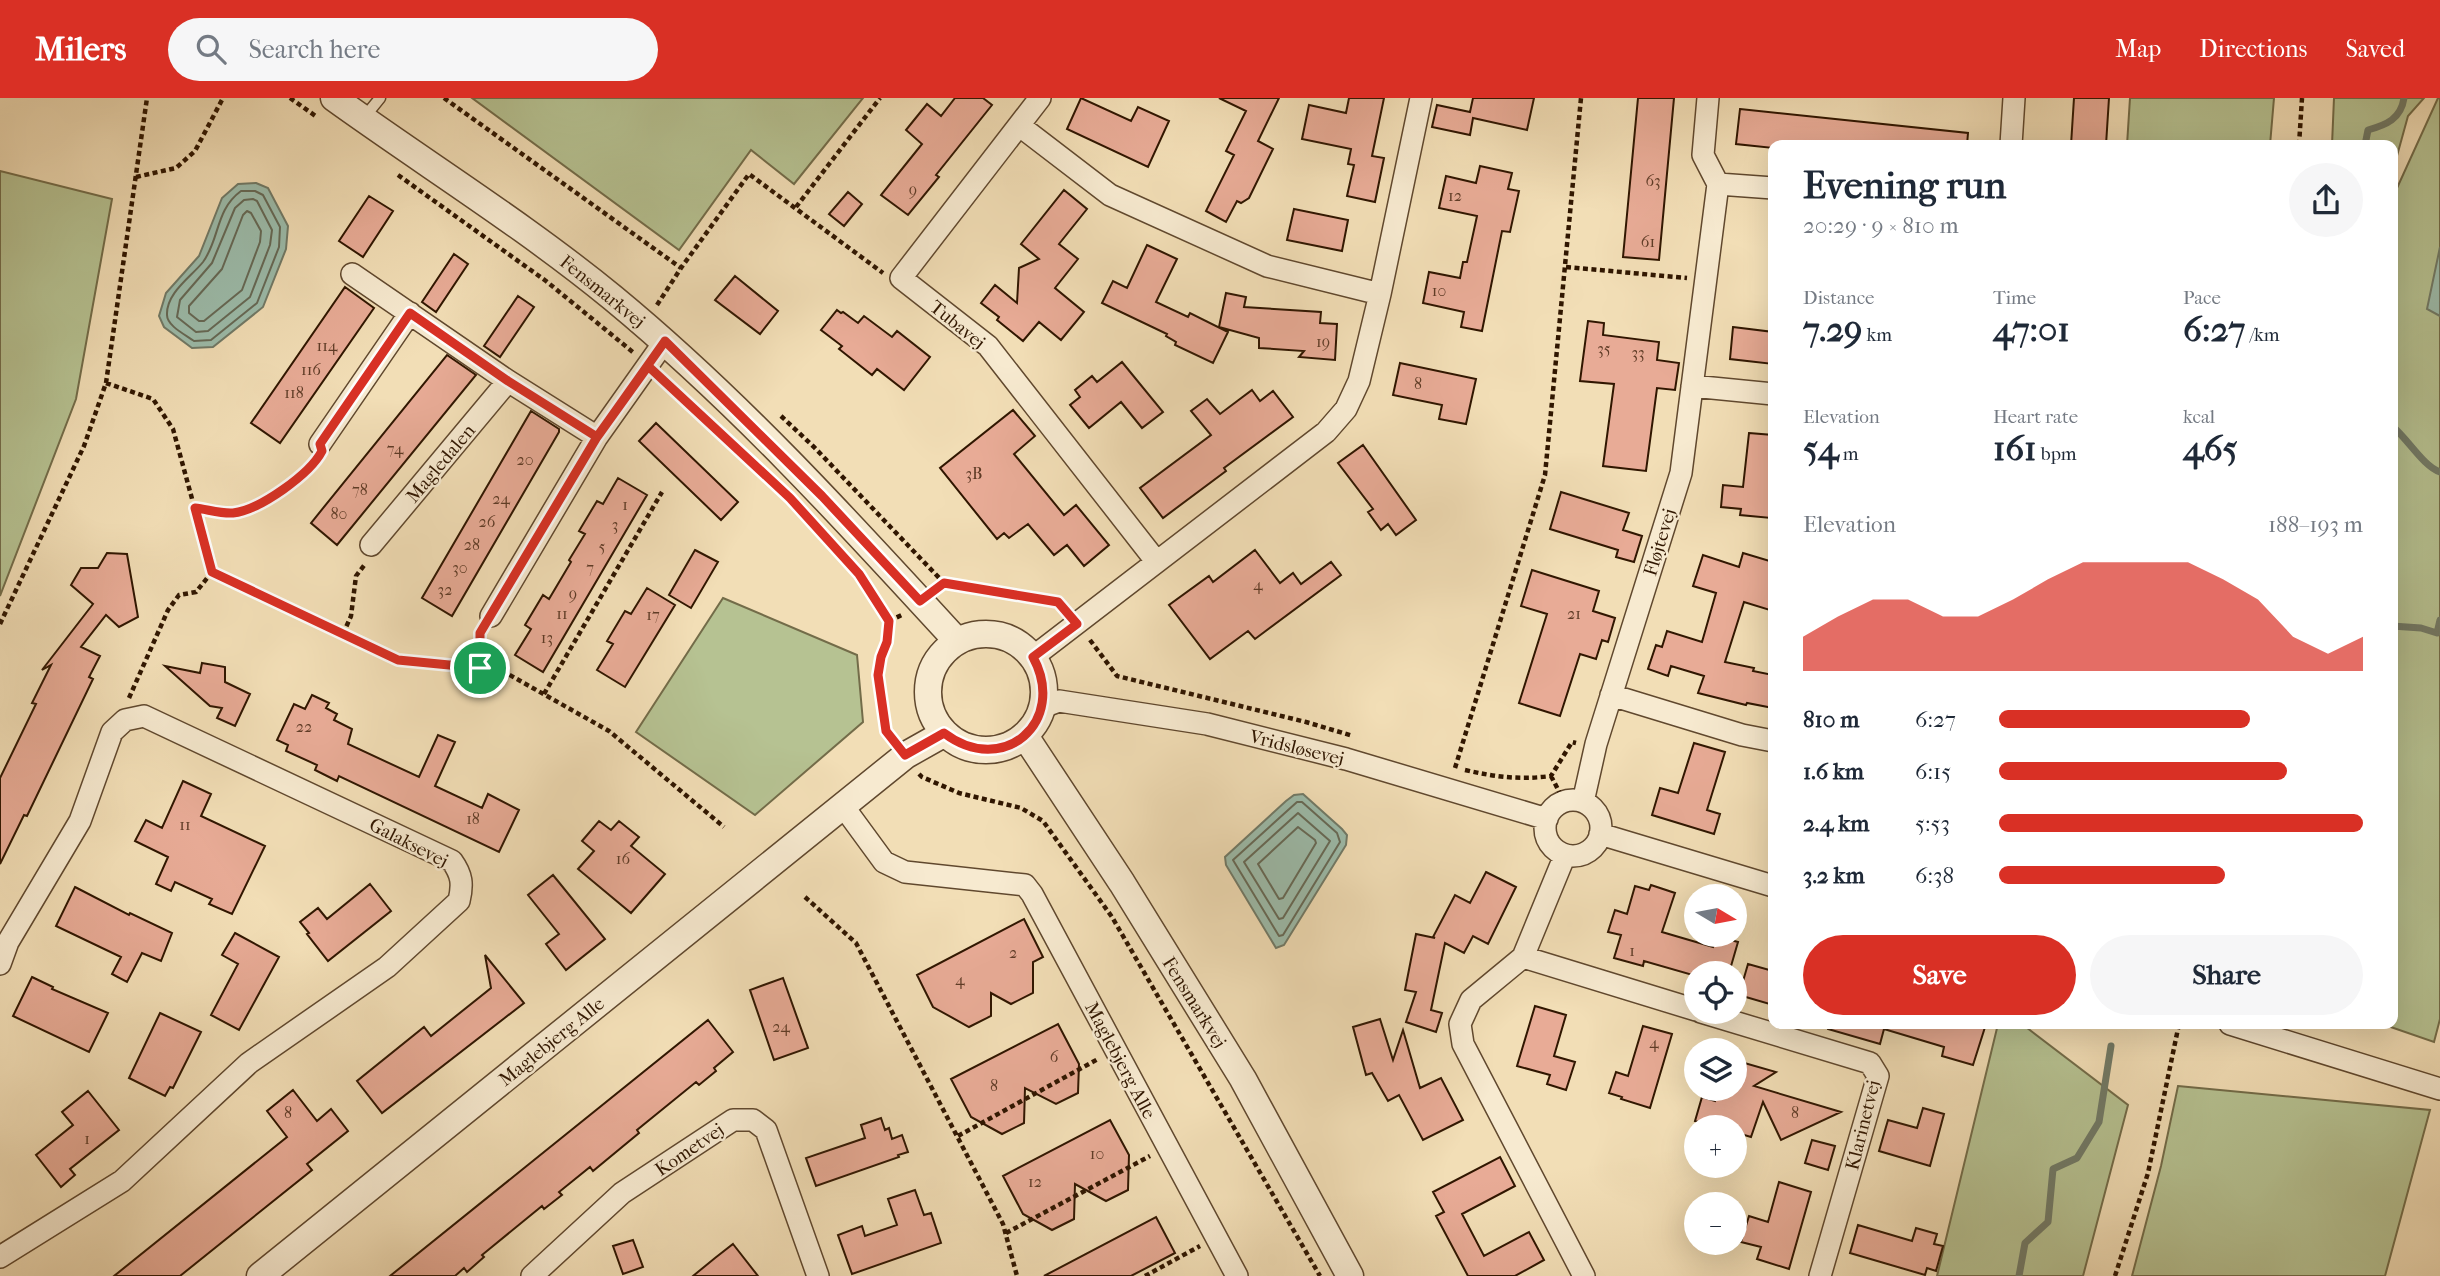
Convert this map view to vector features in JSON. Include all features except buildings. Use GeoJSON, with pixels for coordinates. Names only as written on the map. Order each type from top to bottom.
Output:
{"type":"FeatureCollection","features":[{"type":"Feature","properties":{"kind":"street"},"geometry":{"type":"LineString","coordinates":[[901,278],[1040,98]]}},
{"type":"Feature","properties":{"kind":"street"},"geometry":{"type":"LineString","coordinates":[[1033,657],[1326,432],[1346,409],[1359,381],[1380,294],[1420,98]]}},
{"type":"Feature","properties":{"kind":"street"},"geometry":{"type":"LineString","coordinates":[[1708,98],[1703,155],[1718,184],[1768,188]]}},
{"type":"Feature","properties":{"kind":"street"},"geometry":{"type":"LineString","coordinates":[[2011,140],[2014,98]]}},
{"type":"Feature","properties":{"kind":"street","name":"Fensmarkvej"},"geometry":{"type":"LineString","coordinates":[[328,109],[363,119],[543,243],[665,341],[822,496],[957,641]]}},
{"type":"Feature","properties":{"kind":"street"},"geometry":{"type":"LineString","coordinates":[[1020,126],[1110,195],[1267,266],[1380,294]]}},
{"type":"Feature","properties":{"kind":"street","name":"Fløjtevej"},"geometry":{"type":"LineString","coordinates":[[1573,802],[1596,744],[1681,473],[1718,184]]}},
{"type":"Feature","properties":{"kind":"street"},"geometry":{"type":"LineString","coordinates":[[352,274],[508,381],[597,437]]}},
{"type":"Feature","properties":{"kind":"street","name":"Tubavej"},"geometry":{"type":"LineString","coordinates":[[901,278],[988,346],[1156,561]]}},
{"type":"Feature","properties":{"kind":"street"},"geometry":{"type":"LineString","coordinates":[[320,444],[410,313]]}},
{"type":"Feature","properties":{"kind":"street"},"geometry":{"type":"LineString","coordinates":[[491,616],[597,437],[665,341]]}},
{"type":"Feature","properties":{"kind":"street","name":"Magledalen"},"geometry":{"type":"LineString","coordinates":[[371,545],[508,381]]}},
{"type":"Feature","properties":{"kind":"street"},"geometry":{"type":"LineString","coordinates":[[1692,386],[1768,394]]}},
{"type":"Feature","properties":{"kind":"street"},"geometry":{"type":"LineString","coordinates":[[990,633],[1014,641],[1033,657],[1042,673],[1045,690],[1043,707],[1036,723],[1025,736],[1010,746],[975,750],[958,744],[944,733],[934,719],[928,702],[928,684],[933,667],[943,652],[957,641],[990,633]]}},
{"type":"Feature","properties":{"kind":"street"},"geometry":{"type":"LineString","coordinates":[[1611,695],[1742,735],[1768,740]]}},
{"type":"Feature","properties":{"kind":"street","name":"Vridsløsevej"},"geometry":{"type":"LineString","coordinates":[[1043,707],[1059,702],[1207,724],[1346,759],[1546,819]]}},
{"type":"Feature","properties":{"kind":"street","name":"Galaksevej"},"geometry":{"type":"LineString","coordinates":[[0,1257],[121,1181],[249,1063],[387,967],[459,901],[461,873],[452,861],[144,716],[125,720]]}},
{"type":"Feature","properties":{"kind":"street"},"geometry":{"type":"LineString","coordinates":[[0,964],[8,942],[80,821],[113,732],[125,720]]}},
{"type":"Feature","properties":{"kind":"street","name":"Maglebjerg Alle"},"geometry":{"type":"LineString","coordinates":[[260,1276],[905,755],[944,733]]}},
{"type":"Feature","properties":{"kind":"street","name":"Fensmarkvej"},"geometry":{"type":"LineString","coordinates":[[1025,736],[1122,883],[1242,1080],[1350,1276]]}},
{"type":"Feature","properties":{"kind":"street"},"geometry":{"type":"LineString","coordinates":[[1573,802],[1596,811],[1601,826],[1600,834],[1591,850],[1583,854],[1565,855],[1550,845],[1545,828],[1546,819],[1550,811],[1573,802]]}},
{"type":"Feature","properties":{"kind":"street","name":"Maglebjerg Alle"},"geometry":{"type":"LineString","coordinates":[[843,806],[884,862],[905,872],[1025,885],[1237,1276]]}},
{"type":"Feature","properties":{"kind":"street"},"geometry":{"type":"LineString","coordinates":[[1600,834],[1768,884]]}},
{"type":"Feature","properties":{"kind":"street"},"geometry":{"type":"LineString","coordinates":[[1565,855],[1523,957],[1471,1000],[1460,1024],[1463,1044],[1584,1276]]}},
{"type":"Feature","properties":{"kind":"street"},"geometry":{"type":"LineString","coordinates":[[1523,957],[1684,1006]]}},
{"type":"Feature","properties":{"kind":"street","name":"Klarinetvej"},"geometry":{"type":"LineString","coordinates":[[1741,1024],[1870,1063],[1878,1076],[1820,1276]]}},
{"type":"Feature","properties":{"kind":"street"},"geometry":{"type":"LineString","coordinates":[[2246,1029],[2430,1086]]}},
{"type":"Feature","properties":{"kind":"street","name":"Kometvej"},"geometry":{"type":"LineString","coordinates":[[532,1276],[622,1193],[733,1120],[753,1121],[766,1130],[818,1276]]}},
{"type":"Feature","properties":{"kind":"lane"},"geometry":{"type":"LineString","coordinates":[[363,119],[380,98]]}},
{"type":"Feature","properties":{"kind":"path"},"geometry":{"type":"LineString","coordinates":[[0,624],[84,446],[106,383],[147,98]]}},
{"type":"Feature","properties":{"kind":"path"},"geometry":{"type":"LineString","coordinates":[[136,177],[176,168],[195,151],[223,98]]}},
{"type":"Feature","properties":{"kind":"path"},"geometry":{"type":"LineString","coordinates":[[290,98],[328,109]]}},
{"type":"Feature","properties":{"kind":"path"},"geometry":{"type":"LineString","coordinates":[[444,98],[681,268]]}},
{"type":"Feature","properties":{"kind":"path"},"geometry":{"type":"LineString","coordinates":[[796,207],[880,98]]}},
{"type":"Feature","properties":{"kind":"path"},"geometry":{"type":"LineString","coordinates":[[1455,768],[1545,475],[1581,98]]}},
{"type":"Feature","properties":{"kind":"path"},"geometry":{"type":"LineString","coordinates":[[2299,140],[2302,98]]}},
{"type":"Feature","properties":{"kind":"path"},"geometry":{"type":"LineString","coordinates":[[393,172],[545,281],[648,366],[761,470]]}},
{"type":"Feature","properties":{"kind":"path"},"geometry":{"type":"LineString","coordinates":[[667,314],[657,305],[750,174],[888,276],[901,278]]}},
{"type":"Feature","properties":{"kind":"path"},"geometry":{"type":"LineString","coordinates":[[1566,267],[1707,280]]}},
{"type":"Feature","properties":{"kind":"path"},"geometry":{"type":"LineString","coordinates":[[106,383],[153,399],[173,429],[212,572],[398,660],[480,668],[508,674],[609,731],[724,827]]}},
{"type":"Feature","properties":{"kind":"path"},"geometry":{"type":"LineString","coordinates":[[775,411],[814,447],[944,583],[1058,602],[1117,676],[1306,722],[1356,737]]}},
{"type":"Feature","properties":{"kind":"path"},"geometry":{"type":"LineString","coordinates":[[195,508],[234,513],[265,501],[292,484],[318,457],[322,451],[320,444]]}},
{"type":"Feature","properties":{"kind":"path"},"geometry":{"type":"LineString","coordinates":[[544,694],[662,492]]}},
{"type":"Feature","properties":{"kind":"path"},"geometry":{"type":"LineString","coordinates":[[343,634],[351,616],[356,576],[376,551],[371,545]]}},
{"type":"Feature","properties":{"kind":"path"},"geometry":{"type":"LineString","coordinates":[[851,564],[889,621],[887,642],[878,675],[886,731],[922,777],[959,793],[1021,808],[1043,821],[1112,918],[1320,1276]]}},
{"type":"Feature","properties":{"kind":"path"},"geometry":{"type":"LineString","coordinates":[[125,720],[130,691],[168,610],[179,595],[196,592],[212,572]]}},
{"type":"Feature","properties":{"kind":"path"},"geometry":{"type":"LineString","coordinates":[[889,621],[903,614],[944,583]]}},
{"type":"Feature","properties":{"kind":"path"},"geometry":{"type":"LineString","coordinates":[[480,668],[480,633],[491,616]]}},
{"type":"Feature","properties":{"kind":"path"},"geometry":{"type":"LineString","coordinates":[[1551,776],[1572,742],[1596,744]]}},
{"type":"Feature","properties":{"kind":"path"},"geometry":{"type":"LineString","coordinates":[[1443,764],[1498,778],[1551,776]]}},
{"type":"Feature","properties":{"kind":"path"},"geometry":{"type":"LineString","coordinates":[[1551,776],[1573,802]]}},
{"type":"Feature","properties":{"kind":"path"},"geometry":{"type":"LineString","coordinates":[[805,897],[856,943],[1003,1224],[1017,1276]]}},
{"type":"Feature","properties":{"kind":"path"},"geometry":{"type":"LineString","coordinates":[[2115,1276],[2148,1174],[2178,1029]]}},
{"type":"Feature","properties":{"kind":"path"},"geometry":{"type":"LineString","coordinates":[[958,1136],[1115,1049]]}},
{"type":"Feature","properties":{"kind":"path"},"geometry":{"type":"LineString","coordinates":[[1006,1233],[1167,1146]]}},
{"type":"Feature","properties":{"kind":"path"},"geometry":{"type":"LineString","coordinates":[[1145,1276],[1216,1236]]}},
{"type":"Feature","properties":{"kind":"green space"},"geometry":{"type":"Polygon","coordinates":[[[472,98],[863,98],[794,184],[751,150],[679,250],[472,98]]]}},
{"type":"Feature","properties":{"kind":"green space"},"geometry":{"type":"Polygon","coordinates":[[[2130,98],[2274,98],[2270,140],[2127,140],[2130,98]]]}},
{"type":"Feature","properties":{"kind":"green space"},"geometry":{"type":"Polygon","coordinates":[[[2334,98],[2424,98],[2408,116],[2398,152],[2398,140],[2332,140],[2334,98]]]}},
{"type":"Feature","properties":{"kind":"green space"},"geometry":{"type":"Polygon","coordinates":[[[2440,98],[2440,1019],[2434,1042],[2396,1029],[2398,186],[2440,98]]]}},
{"type":"Feature","properties":{"kind":"green space"},"geometry":{"type":"Polygon","coordinates":[[[0,171],[112,199],[76,399],[0,596],[0,171]]]}},
{"type":"Feature","properties":{"kind":"green space"},"geometry":{"type":"Polygon","coordinates":[[[723,598],[857,655],[863,722],[755,815],[636,732],[723,598]]]}},
{"type":"Feature","properties":{"kind":"green space"},"geometry":{"type":"Polygon","coordinates":[[[1997,1029],[2029,1029],[2128,1105],[2083,1276],[1937,1276],[1997,1029]]]}},
{"type":"Feature","properties":{"kind":"green space"},"geometry":{"type":"Polygon","coordinates":[[[2178,1086],[2430,1110],[2385,1276],[2132,1276],[2161,1166],[2178,1086]]]}},
{"type":"Feature","properties":{"kind":"water"},"geometry":{"type":"Polygon","coordinates":[[[256,183],[268,188],[288,226],[286,249],[263,307],[213,347],[192,348],[164,327],[159,316],[166,293],[199,256],[222,198],[238,184],[256,183]]]}},
{"type":"Feature","properties":{"kind":"water"},"geometry":{"type":"Polygon","coordinates":[[[2440,247],[2440,316],[2427,309],[2440,247]]]}},
{"type":"Feature","properties":{"kind":"water"},"geometry":{"type":"Polygon","coordinates":[[[1303,794],[1342,829],[1347,835],[1346,845],[1284,945],[1276,948],[1226,865],[1225,857],[1286,801],[1294,795],[1303,794]]]}},
{"type":"Feature","properties":{"kind":"waterway"},"geometry":{"type":"LineString","coordinates":[[2366,140],[2368,130],[2381,126],[2396,116],[2404,98]]}},
{"type":"Feature","properties":{"kind":"waterway"},"geometry":{"type":"LineString","coordinates":[[2398,431],[2428,464],[2440,472]]}},
{"type":"Feature","properties":{"kind":"waterway"},"geometry":{"type":"LineString","coordinates":[[2398,626],[2421,628],[2437,633],[2440,620]]}},
{"type":"Feature","properties":{"kind":"waterway"},"geometry":{"type":"LineString","coordinates":[[2019,1276],[2025,1243],[2048,1222],[2053,1169],[2077,1158],[2099,1122],[2111,1046]]}},
{"type":"Feature","properties":{"kind":"route"},"geometry":{"type":"LineString","coordinates":[[480,668],[398,660],[212,572],[195,508],[234,513],[265,501],[292,484],[318,457],[322,451],[320,444],[410,313],[508,381],[597,437],[648,366],[694,407],[790,498],[859,574],[889,621],[887,642],[878,675],[886,731],[905,755],[944,733],[958,744],[975,750],[1010,746],[1025,736],[1036,723],[1043,707],[1045,690],[1042,673],[1033,657],[1077,624],[1058,602],[944,583],[920,601],[822,496],[665,341],[597,437],[480,633],[480,668]]}}]}
